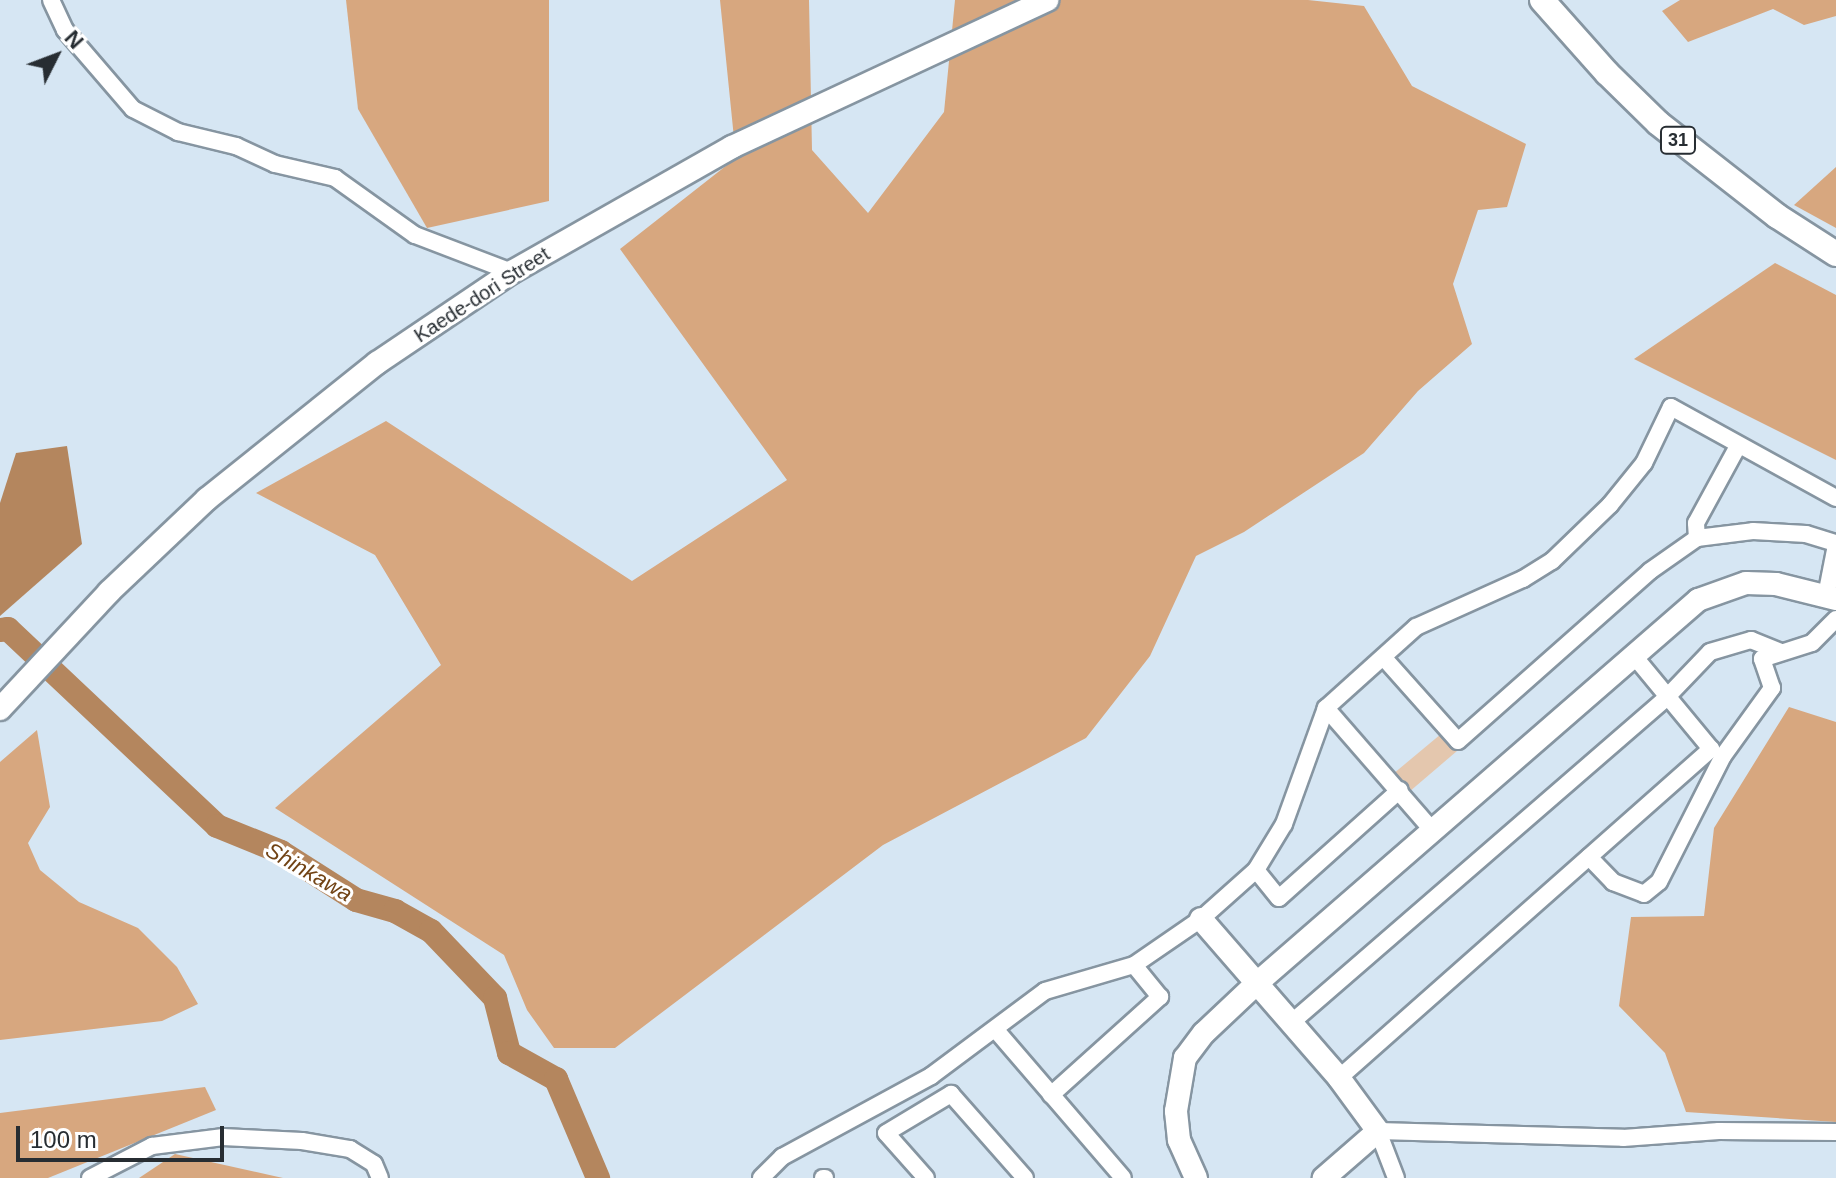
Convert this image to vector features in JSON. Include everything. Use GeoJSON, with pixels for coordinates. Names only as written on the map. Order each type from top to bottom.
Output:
{"type":"FeatureCollection","features":[{"type":"Feature","properties":{"kind":"main road","name":"31"},"geometry":{"type":"LineString","coordinates":[[1542,0],[1607,73],[1658,123],[1777,216],[1836,254]]}},
{"type":"Feature","properties":{"kind":"street"},"geometry":{"type":"LineString","coordinates":[[51,0],[65,30],[133,109],[178,132],[236,146],[275,164],[335,178],[415,235],[512,272]]}},
{"type":"Feature","properties":{"kind":"street","name":"Kaede-dori Street"},"geometry":{"type":"LineString","coordinates":[[0,709],[119,582],[207,499],[377,363],[512,272],[732,147],[1047,0]]}},
{"type":"Feature","properties":{"kind":"street"},"geometry":{"type":"LineString","coordinates":[[761,1178],[782,1157],[931,1076],[1045,991],[1134,965],[1201,919],[1256,870],[1284,824],[1326,708],[1416,627],[1523,579],[1552,561],[1610,505],[1644,463],[1671,407],[1836,498]]}},
{"type":"Feature","properties":{"kind":"street"},"geometry":{"type":"LineString","coordinates":[[1697,538],[1696,523],[1738,446]]}},
{"type":"Feature","properties":{"kind":"street"},"geometry":{"type":"LineString","coordinates":[[1196,1178],[1179,1140],[1176,1111],[1185,1058],[1204,1033],[1256,984],[1698,600],[1746,583],[1776,584],[1831,598],[1836,544],[1806,534],[1753,531],[1697,538],[1650,571],[1458,741],[1384,658]]}},
{"type":"Feature","properties":{"kind":"street"},"geometry":{"type":"LineString","coordinates":[[1589,857],[1613,882],[1644,894],[1659,882],[1723,756],[1772,688],[1762,659],[1812,643],[1836,619]]}},
{"type":"Feature","properties":{"kind":"street"},"geometry":{"type":"LineString","coordinates":[[1291,1023],[1667,697],[1710,652],[1751,640],[1781,652]]}},
{"type":"Feature","properties":{"kind":"street"},"geometry":{"type":"LineString","coordinates":[[1339,1078],[1711,749],[1634,656]]}},
{"type":"Feature","properties":{"kind":"street"},"geometry":{"type":"LineString","coordinates":[[1326,708],[1432,830]]}},
{"type":"Feature","properties":{"kind":"street"},"geometry":{"type":"LineString","coordinates":[[1256,870],[1279,898],[1400,790]]}},
{"type":"Feature","properties":{"kind":"street"},"geometry":{"type":"LineString","coordinates":[[1201,919],[1339,1078],[1378,1131],[1396,1178]]}},
{"type":"Feature","properties":{"kind":"street"},"geometry":{"type":"LineString","coordinates":[[1051,1095],[1160,997],[1134,965]]}},
{"type":"Feature","properties":{"kind":"street"},"geometry":{"type":"LineString","coordinates":[[995,1029],[1123,1178]]}},
{"type":"Feature","properties":{"kind":"street"},"geometry":{"type":"LineString","coordinates":[[926,1178],[886,1133],[951,1094],[1025,1178]]}},
{"type":"Feature","properties":{"kind":"street"},"geometry":{"type":"LineString","coordinates":[[1324,1178],[1378,1131],[1609,1138],[1719,1131],[1836,1132]]}},
{"type":"Feature","properties":{"kind":"street"},"geometry":{"type":"LineString","coordinates":[[99,1176],[152,1146],[223,1137],[350,1149],[374,1164],[380,1178]]}},
{"type":"Feature","properties":{"kind":"shaded area"},"geometry":{"type":"Polygon","coordinates":[[[346,0],[549,0],[549,201],[427,228],[358,109],[346,0]]]}},
{"type":"Feature","properties":{"kind":"shaded area"},"geometry":{"type":"Polygon","coordinates":[[[720,0],[809,0],[812,150],[868,213],[944,112],[955,0],[1308,0],[1364,6],[1412,86],[1526,144],[1507,207],[1478,210],[1453,284],[1472,344],[1418,391],[1364,453],[1244,532],[1196,556],[1150,656],[1086,738],[883,845],[615,1048],[554,1048],[527,1010],[504,955],[275,808],[441,665],[375,555],[256,493],[386,421],[632,581],[787,480],[620,249],[736,158],[720,0]]]}},
{"type":"Feature","properties":{"kind":"shaded area"},"geometry":{"type":"Polygon","coordinates":[[[1680,0],[1836,0],[1836,16],[1804,25],[1773,9],[1688,42],[1662,11],[1680,0]]]}},
{"type":"Feature","properties":{"kind":"shaded area"},"geometry":{"type":"Polygon","coordinates":[[[1836,167],[1836,228],[1794,205],[1836,167]]]}},
{"type":"Feature","properties":{"kind":"shaded area"},"geometry":{"type":"Polygon","coordinates":[[[1775,263],[1836,295],[1836,460],[1634,359],[1775,263]]]}},
{"type":"Feature","properties":{"kind":"shaded area"},"geometry":{"type":"Polygon","coordinates":[[[67,446],[82,544],[0,616],[0,503],[16,453],[67,446]]]}},
{"type":"Feature","properties":{"kind":"shaded area"},"geometry":{"type":"Polygon","coordinates":[[[1789,707],[1836,722],[1836,1122],[1686,1112],[1665,1053],[1619,1006],[1631,917],[1704,916],[1714,828],[1789,707]]]}},
{"type":"Feature","properties":{"kind":"shaded area"},"geometry":{"type":"Polygon","coordinates":[[[37,730],[50,807],[28,843],[40,870],[79,902],[138,928],[177,967],[198,1004],[162,1021],[0,1040],[0,762],[37,730]]]}},
{"type":"Feature","properties":{"kind":"shaded area"},"geometry":{"type":"Polygon","coordinates":[[[1441,734],[1457,751],[1409,792],[1393,774],[1441,734]]]}},
{"type":"Feature","properties":{"kind":"shaded area"},"geometry":{"type":"Polygon","coordinates":[[[205,1087],[216,1110],[48,1178],[0,1178],[0,1113],[205,1087]]]}},
{"type":"Feature","properties":{"kind":"shaded area"},"geometry":{"type":"Polygon","coordinates":[[[175,1154],[283,1178],[139,1178],[175,1154]]]}},
{"type":"Feature","properties":{"kind":"waterway","name":"Shinkawa"},"geometry":{"type":"LineString","coordinates":[[0,630],[8,629],[217,826],[281,852],[356,900],[395,911],[431,931],[495,998],[509,1053],[556,1079],[598,1178]]}}]}
